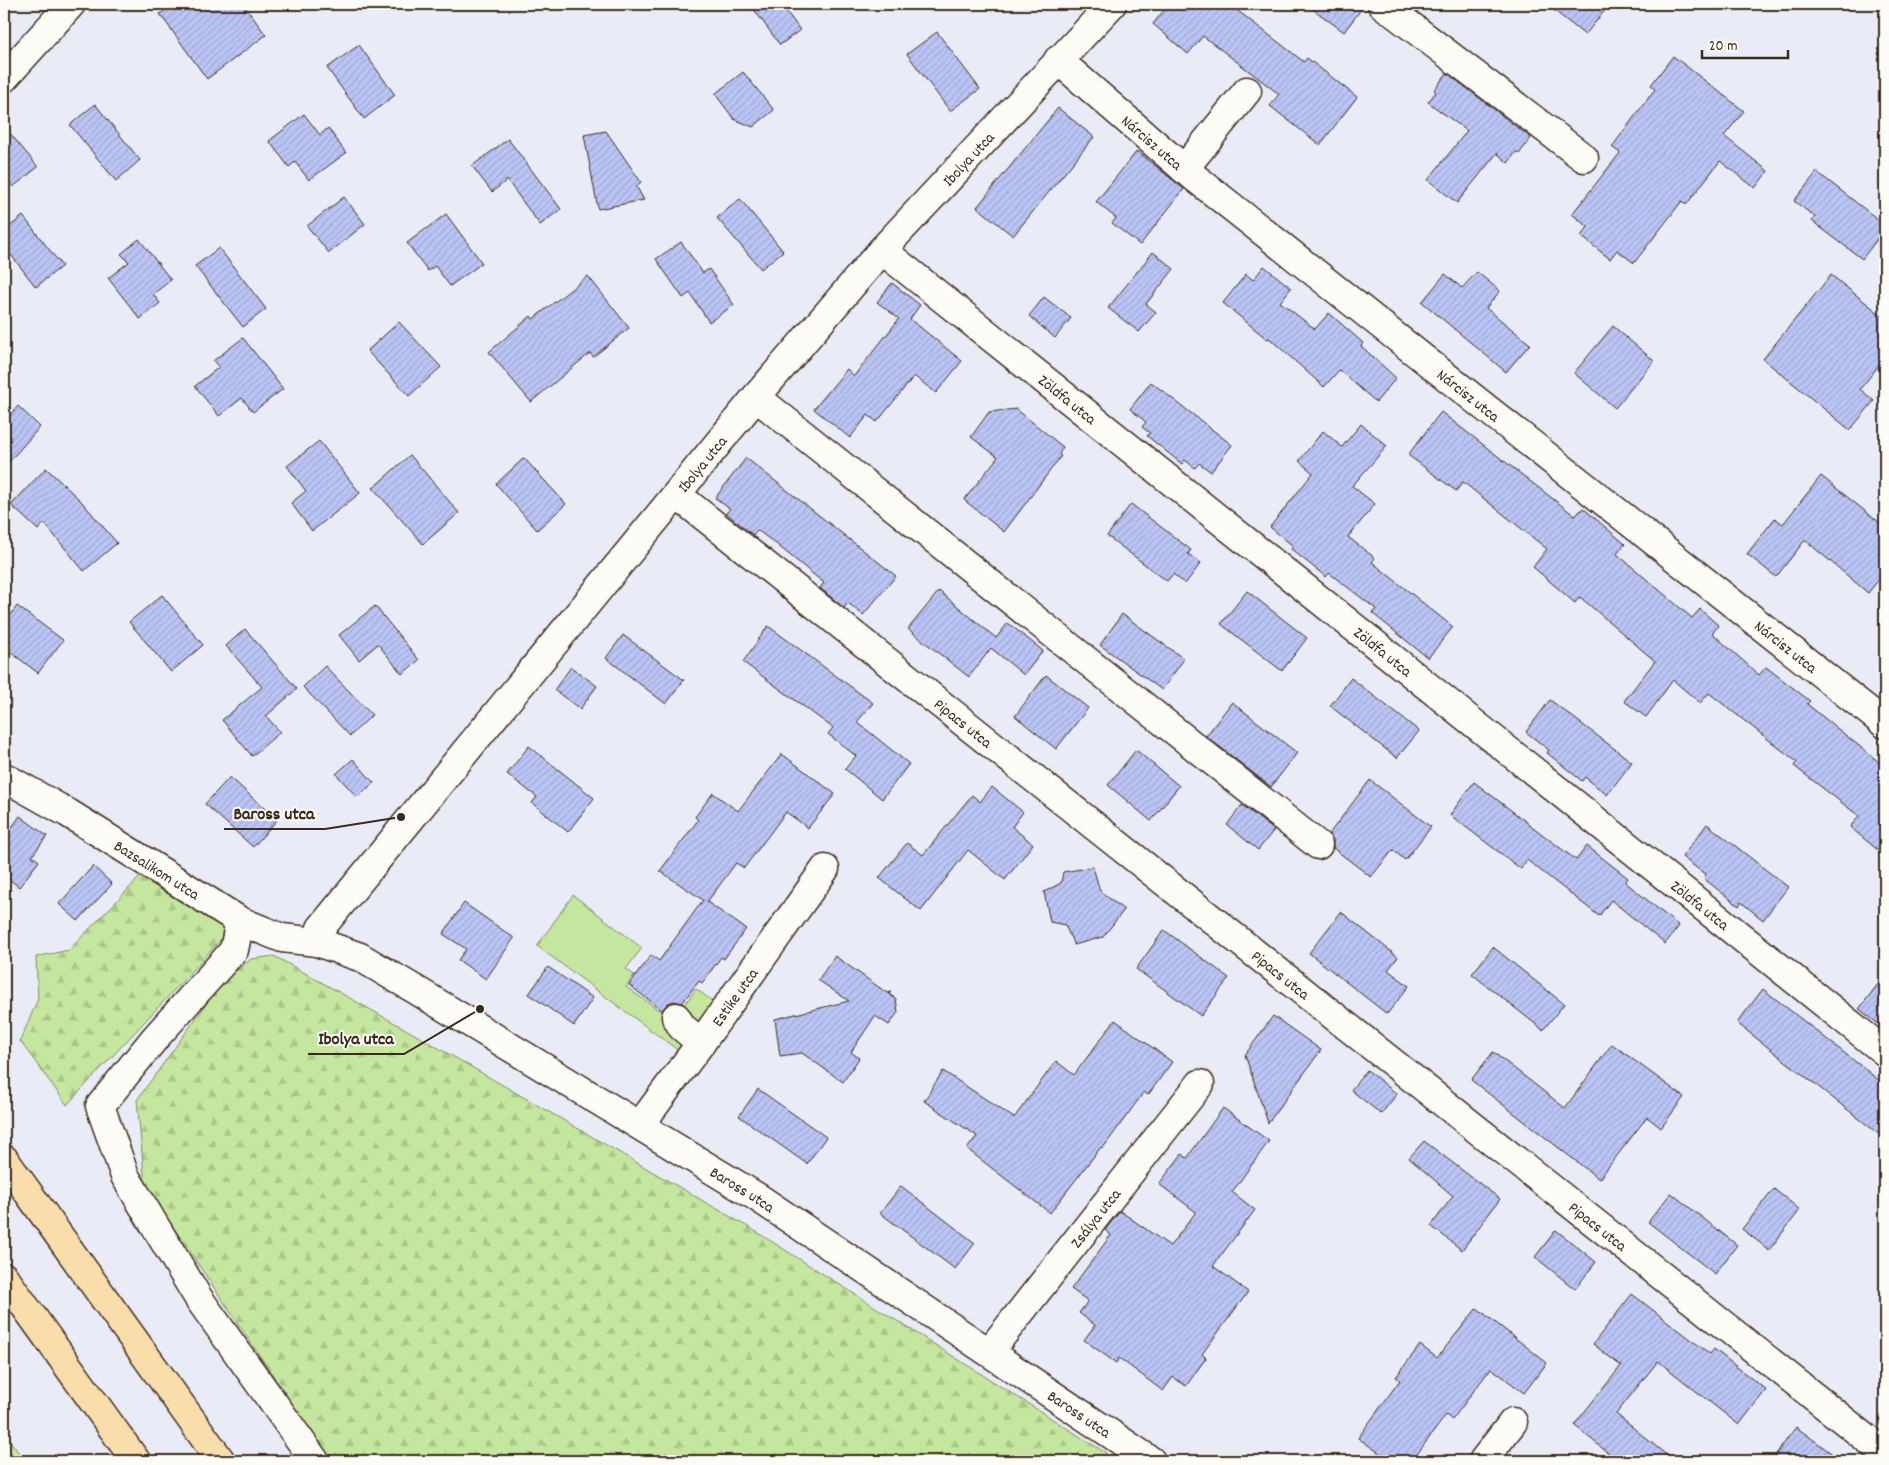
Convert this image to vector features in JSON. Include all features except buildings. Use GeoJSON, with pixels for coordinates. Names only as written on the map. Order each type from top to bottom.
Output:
{"type":"FeatureCollection","features":[{"type":"Feature","properties":{"kind":"highway"},"geometry":{"type":"LineString","coordinates":[[4,1159],[221,1461]]}},
{"type":"Feature","properties":{"kind":"highway"},"geometry":{"type":"LineString","coordinates":[[4,1277],[136,1461]]}},
{"type":"Feature","properties":{"kind":"street"},"geometry":{"type":"LineString","coordinates":[[4,78],[71,4]]}},
{"type":"Feature","properties":{"kind":"street","name":"Ibolya utca"},"geometry":{"type":"LineString","coordinates":[[318,942],[321,928],[756,397],[882,250],[1112,4]]}},
{"type":"Feature","properties":{"kind":"street"},"geometry":{"type":"LineString","coordinates":[[1382,4],[1584,158]]}},
{"type":"Feature","properties":{"kind":"street","name":"Nárcisz utca"},"geometry":{"type":"LineString","coordinates":[[1058,60],[1184,169],[1885,724]]}},
{"type":"Feature","properties":{"kind":"street"},"geometry":{"type":"LineString","coordinates":[[1184,169],[1247,91]]}},
{"type":"Feature","properties":{"kind":"street","name":"Zöldfa utca"},"geometry":{"type":"LineString","coordinates":[[882,250],[1885,1052]]}},
{"type":"Feature","properties":{"kind":"street"},"geometry":{"type":"LineString","coordinates":[[756,397],[1318,844]]}},
{"type":"Feature","properties":{"kind":"street","name":"Pipacs utca"},"geometry":{"type":"LineString","coordinates":[[677,495],[1885,1453]]}},
{"type":"Feature","properties":{"kind":"street","name":"Bazsalikom utca"},"geometry":{"type":"LineString","coordinates":[[4,777],[68,813],[240,922],[282,938],[318,942]]}},
{"type":"Feature","properties":{"kind":"street","name":"Estike utca"},"geometry":{"type":"LineString","coordinates":[[640,1125],[825,869]]}},
{"type":"Feature","properties":{"kind":"street"},"geometry":{"type":"LineString","coordinates":[[240,922],[234,950],[155,1038],[100,1106],[125,1176],[199,1299],[315,1461]]}},
{"type":"Feature","properties":{"kind":"street","name":"Baross utca"},"geometry":{"type":"LineString","coordinates":[[318,942],[360,958],[757,1197],[1151,1461]]}},
{"type":"Feature","properties":{"kind":"street"},"geometry":{"type":"LineString","coordinates":[[676,1018],[682,1027],[701,1043]]}},
{"type":"Feature","properties":{"kind":"street","name":"Zsálya utca"},"geometry":{"type":"LineString","coordinates":[[989,1352],[1200,1084]]}},
{"type":"Feature","properties":{"kind":"street"},"geometry":{"type":"LineString","coordinates":[[1483,1461],[1513,1422]]}},
{"type":"Feature","properties":{"kind":"green space"},"geometry":{"type":"Polygon","coordinates":[[[140,877],[229,931],[67,1105],[20,1041],[38,999],[36,957],[69,950],[140,877]]]}},
{"type":"Feature","properties":{"kind":"green space"},"geometry":{"type":"Polygon","coordinates":[[[573,895],[642,948],[626,969],[634,975],[626,987],[673,1020],[696,989],[715,1003],[679,1051],[537,946],[573,895]]]}},
{"type":"Feature","properties":{"kind":"green space"},"geometry":{"type":"Polygon","coordinates":[[[274,956],[409,1031],[755,1231],[1106,1453],[1103,1461],[312,1461],[274,1377],[145,1185],[137,1100],[223,981],[251,959],[274,956]]]}},
{"type":"Feature","properties":{"kind":"green space"},"geometry":{"type":"Polygon","coordinates":[[[4,1433],[25,1461],[4,1461],[4,1433]]]}},
{"type":"Feature","properties":{"kind":"place","name":"Baross utca"},"geometry":{"type":"Point","coordinates":[401,817]}},
{"type":"Feature","properties":{"kind":"place","name":"Ibolya utca"},"geometry":{"type":"Point","coordinates":[480,1009]}}]}
